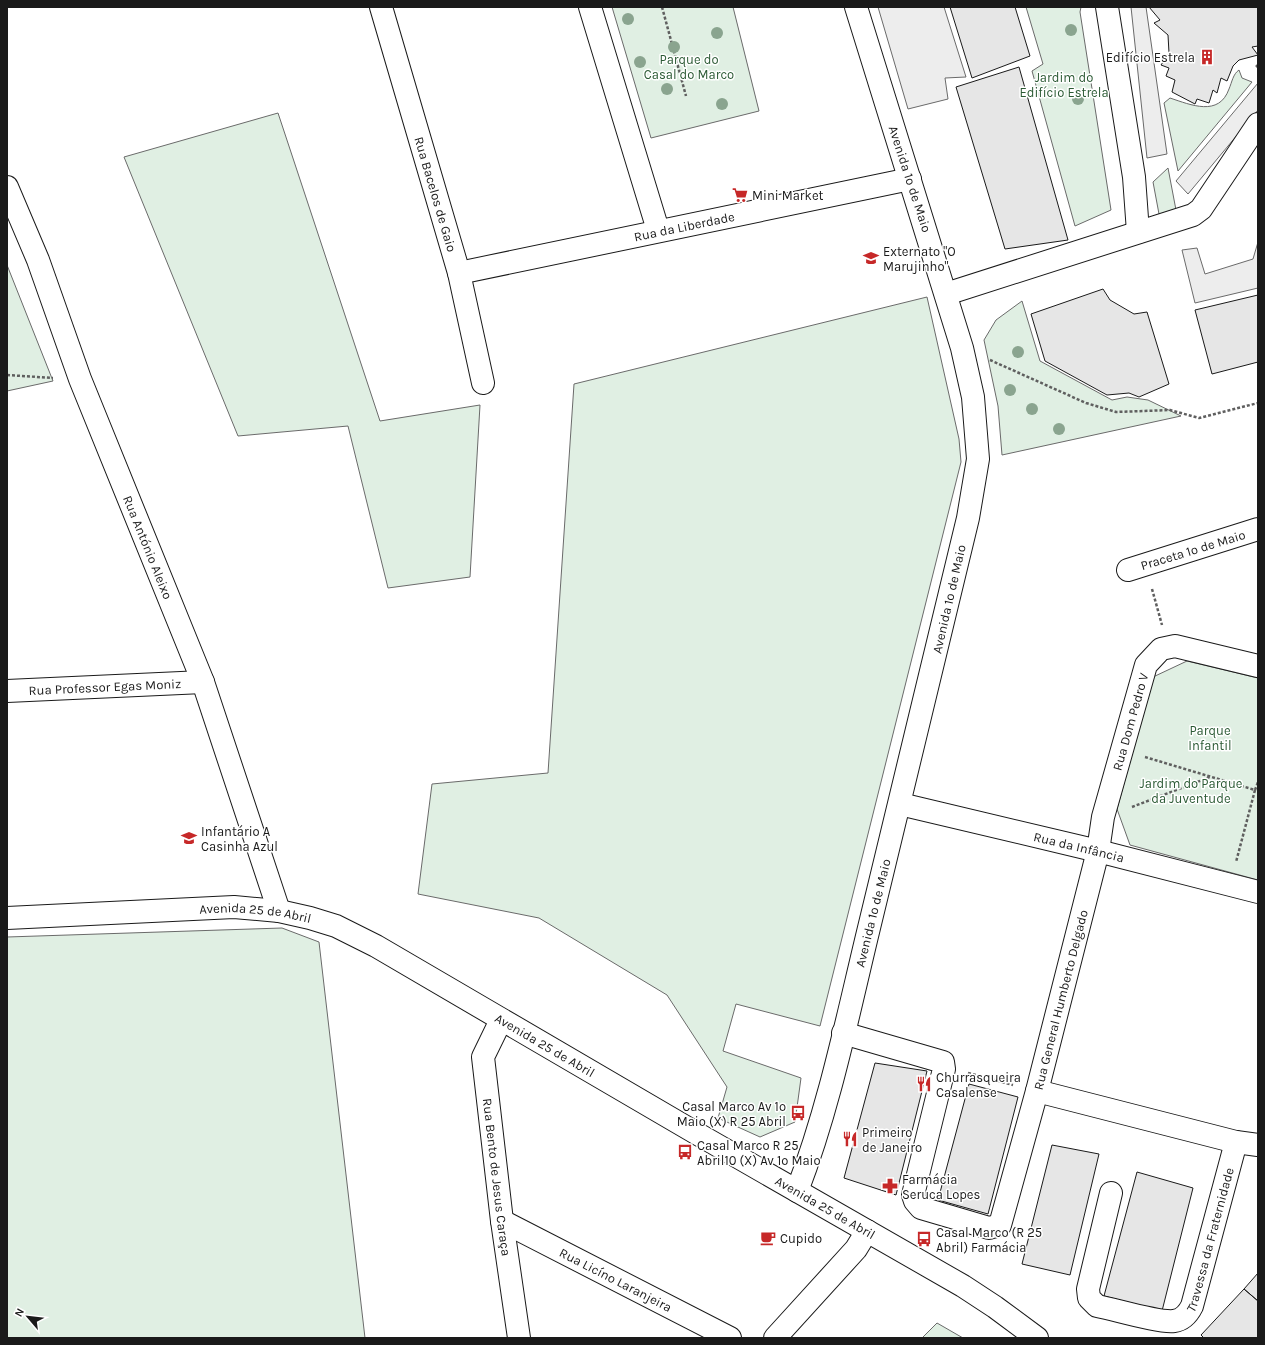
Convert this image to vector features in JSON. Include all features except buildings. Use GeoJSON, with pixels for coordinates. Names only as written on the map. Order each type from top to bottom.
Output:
{"type":"FeatureCollection","features":[{"type":"Feature","properties":{"kind":"street","name":"Rua Bacelos de Gaio"},"geometry":{"type":"LineString","coordinates":[[381,7],[459,273],[483,383]]}},
{"type":"Feature","properties":{"kind":"street"},"geometry":{"type":"LineString","coordinates":[[590,7],[658,230]]}},
{"type":"Feature","properties":{"kind":"street","name":"Avenida 1º de Maio"},"geometry":{"type":"LineString","coordinates":[[796,1191],[814,1147],[822,1119],[900,804],[968,518],[978,460],[973,397],[962,348],[856,7]]}},
{"type":"Feature","properties":{"kind":"street"},"geometry":{"type":"LineString","coordinates":[[1108,7],[1134,177],[1138,232]]}},
{"type":"Feature","properties":{"kind":"street"},"geometry":{"type":"LineString","coordinates":[[946,294],[1193,215],[1201,209],[1258,124]]}},
{"type":"Feature","properties":{"kind":"street","name":"Rua da Liberdade"},"geometry":{"type":"LineString","coordinates":[[459,273],[658,230],[910,179]]}},
{"type":"Feature","properties":{"kind":"street","name":"Rua António Aleixo"},"geometry":{"type":"LineString","coordinates":[[7,187],[38,260],[80,379],[203,682],[279,911]]}},
{"type":"Feature","properties":{"kind":"street","name":"Praceta 1º de Maio"},"geometry":{"type":"LineString","coordinates":[[1136,568],[1258,529]]}},
{"type":"Feature","properties":{"kind":"street"},"geometry":{"type":"LineString","coordinates":[[1168,646],[1175,646],[1258,666]]}},
{"type":"Feature","properties":{"kind":"street","name":"Rua Dom Pedro V"},"geometry":{"type":"LineString","coordinates":[[1098,850],[1104,817],[1144,671],[1155,654],[1168,646]]}},
{"type":"Feature","properties":{"kind":"street","name":"Rua Professor Egas Moniz"},"geometry":{"type":"LineString","coordinates":[[7,691],[203,682]]}},
{"type":"Feature","properties":{"kind":"street","name":"Rua da Infância"},"geometry":{"type":"LineString","coordinates":[[900,804],[1098,850],[1258,892]]}},
{"type":"Feature","properties":{"kind":"street","name":"Rua General Humberto Delgado"},"geometry":{"type":"LineString","coordinates":[[1098,850],[1037,1091],[1236,1142],[1258,1145]]}},
{"type":"Feature","properties":{"kind":"street","name":"Avenida 25 de Abril"},"geometry":{"type":"LineString","coordinates":[[7,918],[234,907],[279,911],[336,926],[365,939],[501,1020],[867,1231],[995,1307],[1037,1338]]}},
{"type":"Feature","properties":{"kind":"street","name":"Rua Bento de Jesus Caraça"},"geometry":{"type":"LineString","coordinates":[[501,1020],[482,1057],[502,1222],[519,1338]]}},
{"type":"Feature","properties":{"kind":"street"},"geometry":{"type":"LineString","coordinates":[[843,1033],[942,1062],[944,1066],[913,1195],[915,1201],[921,1208],[990,1228],[1000,1225],[1037,1091]]}},
{"type":"Feature","properties":{"kind":"street","name":"Travessa da Fraternidade"},"geometry":{"type":"LineString","coordinates":[[1111,1193],[1088,1290],[1089,1298],[1097,1306],[1166,1321],[1179,1320],[1189,1312],[1192,1306],[1236,1142]]}},
{"type":"Feature","properties":{"kind":"street","name":"Rua Licíno Laranjeira"},"geometry":{"type":"LineString","coordinates":[[502,1222],[730,1338]]}},
{"type":"Feature","properties":{"kind":"street"},"geometry":{"type":"LineString","coordinates":[[775,1338],[856,1249],[867,1231]]}},
{"type":"Feature","properties":{"kind":"path"},"geometry":{"type":"LineString","coordinates":[[662,7],[686,96]]}},
{"type":"Feature","properties":{"kind":"path"},"geometry":{"type":"LineString","coordinates":[[962,348],[1086,403],[1116,412],[1170,410],[1199,418],[1258,403]]}},
{"type":"Feature","properties":{"kind":"path"},"geometry":{"type":"LineString","coordinates":[[7,375],[80,379]]}},
{"type":"Feature","properties":{"kind":"path"},"geometry":{"type":"LineString","coordinates":[[1136,568],[1168,646]]}},
{"type":"Feature","properties":{"kind":"path"},"geometry":{"type":"LineString","coordinates":[[1121,751],[1255,790]]}},
{"type":"Feature","properties":{"kind":"path"},"geometry":{"type":"LineString","coordinates":[[1104,817],[1211,777]]}},
{"type":"Feature","properties":{"kind":"path"},"geometry":{"type":"LineString","coordinates":[[1230,884],[1258,782]]}},
{"type":"Feature","properties":{"kind":"path"},"geometry":{"type":"LineString","coordinates":[[944,1066],[1037,1091]]}},
{"type":"Feature","properties":{"kind":"green space","name":"Parque do Casal do Marco"},"geometry":{"type":"Polygon","coordinates":[[[612,7],[733,7],[759,111],[651,138],[612,7]]]}},
{"type":"Feature","properties":{"kind":"green space","name":"Jardim do Edifício Estrela"},"geometry":{"type":"Polygon","coordinates":[[[1026,7],[1081,7],[1080,12],[1111,210],[1075,226],[1032,71],[1043,64],[1026,7]]]}},
{"type":"Feature","properties":{"kind":"green space"},"geometry":{"type":"Polygon","coordinates":[[[1239,70],[1242,78],[1252,82],[1178,171],[1164,103],[1170,98],[1195,106],[1204,107],[1219,103],[1224,98],[1234,76],[1239,70]]]}},
{"type":"Feature","properties":{"kind":"green space"},"geometry":{"type":"Polygon","coordinates":[[[278,113],[380,421],[480,405],[470,577],[388,588],[348,426],[238,436],[124,157],[278,113]]]}},
{"type":"Feature","properties":{"kind":"green space"},"geometry":{"type":"Polygon","coordinates":[[[1168,168],[1176,210],[1165,216],[1159,214],[1153,182],[1168,168]]]}},
{"type":"Feature","properties":{"kind":"green space"},"geometry":{"type":"Polygon","coordinates":[[[7,265],[53,381],[7,391],[7,265]]]}},
{"type":"Feature","properties":{"kind":"green space"},"geometry":{"type":"Polygon","coordinates":[[[927,297],[959,439],[961,462],[820,1026],[736,1004],[723,1051],[801,1078],[795,1122],[760,1137],[718,1118],[727,1087],[667,995],[539,918],[418,894],[432,784],[548,773],[574,384],[927,297]]]}},
{"type":"Feature","properties":{"kind":"green space"},"geometry":{"type":"Polygon","coordinates":[[[1022,301],[1040,361],[1112,400],[1127,397],[1148,400],[1181,416],[1002,455],[998,406],[984,340],[996,320],[1022,301]]]}},
{"type":"Feature","properties":{"kind":"green space","name":"Jardim do Parque da Juventude"},"geometry":{"type":"Polygon","coordinates":[[[1187,661],[1258,678],[1258,880],[1130,845],[1117,809],[1153,677],[1187,661]]]}},
{"type":"Feature","properties":{"kind":"green space"},"geometry":{"type":"Polygon","coordinates":[[[282,928],[319,942],[365,1338],[7,1338],[7,937],[282,928]]]}},
{"type":"Feature","properties":{"kind":"green space"},"geometry":{"type":"Polygon","coordinates":[[[937,1323],[963,1338],[922,1338],[937,1323]]]}},
{"type":"Feature","properties":{"kind":"shaded area"},"geometry":{"type":"Polygon","coordinates":[[[878,7],[944,7],[966,77],[945,78],[948,99],[908,109],[878,7]]]}},
{"type":"Feature","properties":{"kind":"shaded area"},"geometry":{"type":"Polygon","coordinates":[[[1131,7],[1146,7],[1167,154],[1147,158],[1131,7]]]}},
{"type":"Feature","properties":{"kind":"shaded area"},"geometry":{"type":"Polygon","coordinates":[[[1258,83],[1258,110],[1188,194],[1176,181],[1258,83]]]}},
{"type":"Feature","properties":{"kind":"shaded area"},"geometry":{"type":"Polygon","coordinates":[[[1258,242],[1258,288],[1195,303],[1182,250],[1197,248],[1205,274],[1253,259],[1258,242]]]}},
{"type":"Feature","properties":{"kind":"place","name":"Edifício Estrela"},"geometry":{"type":"Point","coordinates":[1207,57]}},
{"type":"Feature","properties":{"kind":"place","name":"Mini Market"},"geometry":{"type":"Point","coordinates":[740,195]}},
{"type":"Feature","properties":{"kind":"place","name":"Externato \"O Marujinho\""},"geometry":{"type":"Point","coordinates":[871,258]}},
{"type":"Feature","properties":{"kind":"place","name":"Infantário A Casinha Azul"},"geometry":{"type":"Point","coordinates":[189,838]}},
{"type":"Feature","properties":{"kind":"place","name":"Churrasqueira Casalense"},"geometry":{"type":"Point","coordinates":[924,1084]}},
{"type":"Feature","properties":{"kind":"place","name":"Casal Marco Av 1º Maio (X) R 25 Abril"},"geometry":{"type":"Point","coordinates":[798,1113]}},
{"type":"Feature","properties":{"kind":"place","name":"Primeiro de Janeiro"},"geometry":{"type":"Point","coordinates":[850,1139]}},
{"type":"Feature","properties":{"kind":"place","name":"Casal Marco R 25 Abril10 (X) Av 1º Maio"},"geometry":{"type":"Point","coordinates":[685,1152]}},
{"type":"Feature","properties":{"kind":"place","name":"Farmácia Seruca Lopes"},"geometry":{"type":"Point","coordinates":[890,1186]}},
{"type":"Feature","properties":{"kind":"place","name":"Cupido"},"geometry":{"type":"Point","coordinates":[768,1238]}},
{"type":"Feature","properties":{"kind":"place","name":"Casal Marco (R 25 Abril) Farmácia"},"geometry":{"type":"Point","coordinates":[924,1239]}},
{"type":"Feature","properties":{"kind":"park label","name":"Parque Infantil"},"geometry":{"type":"Point","coordinates":[1210,738]}}]}
